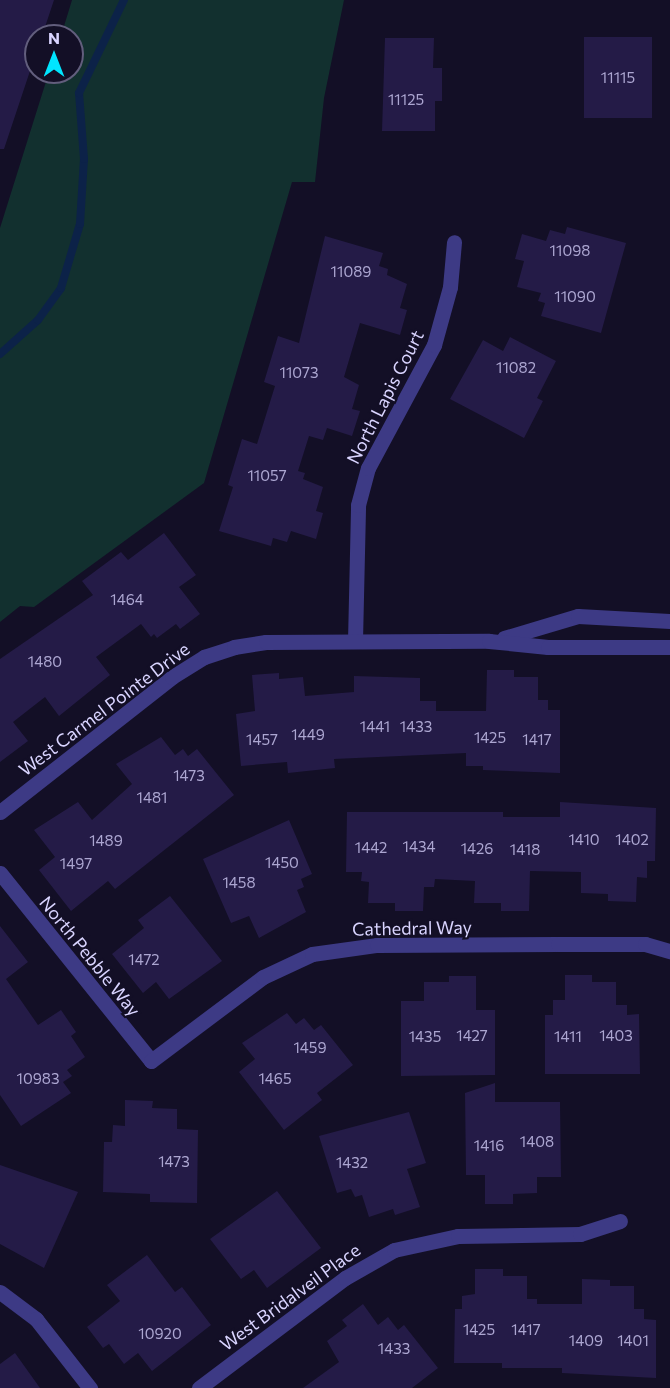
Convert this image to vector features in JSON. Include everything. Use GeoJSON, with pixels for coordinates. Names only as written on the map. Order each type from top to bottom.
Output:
{"type":"FeatureCollection","features":[{"type":"Feature","properties":{"kind":"street","name":"North Lapis Court"},"geometry":{"type":"LineString","coordinates":[[355,641],[358,505],[372,460],[434,345],[450,287],[454,242]]}},
{"type":"Feature","properties":{"kind":"street","name":"West Carmel Pointe Drive"},"geometry":{"type":"LineString","coordinates":[[489,641],[578,616],[670,621]]}},
{"type":"Feature","properties":{"kind":"street","name":"West Carmel Pointe Drive"},"geometry":{"type":"LineString","coordinates":[[0,812],[172,677],[204,657],[234,647],[266,642],[355,641],[489,641],[548,647],[670,647]]}},
{"type":"Feature","properties":{"kind":"street","name":"North Pebble Way"},"geometry":{"type":"LineString","coordinates":[[0,873],[151,1061]]}},
{"type":"Feature","properties":{"kind":"street","name":"Cathedral Way"},"geometry":{"type":"LineString","coordinates":[[151,1061],[263,977],[312,954],[377,945],[645,944],[670,951]]}},
{"type":"Feature","properties":{"kind":"street","name":"West Bridalveil Place"},"geometry":{"type":"LineString","coordinates":[[199,1388],[345,1278],[394,1250],[458,1236],[580,1234],[620,1221]]}},
{"type":"Feature","properties":{"kind":"street"},"geometry":{"type":"LineString","coordinates":[[0,1292],[36,1319],[90,1388]]}},
{"type":"Feature","properties":{"kind":"green space"},"geometry":{"type":"Polygon","coordinates":[[[72,0],[344,0],[324,98],[315,182],[292,182],[204,483],[34,607],[20,606],[0,622],[0,228],[45,84],[84,84],[84,24],[65,24],[72,0]]]}},
{"type":"Feature","properties":{"kind":"building"},"geometry":{"type":"Polygon","coordinates":[[[0,0],[54,0],[46,24],[24,24],[26,84],[4,149],[0,149],[0,0]]]}},
{"type":"Feature","properties":{"kind":"building"},"geometry":{"type":"Polygon","coordinates":[[[584,37],[652,37],[652,118],[584,118],[584,37]]]}},
{"type":"Feature","properties":{"kind":"building"},"geometry":{"type":"Polygon","coordinates":[[[385,38],[434,38],[433,68],[442,68],[442,101],[435,101],[435,131],[382,131],[385,38]]]}},
{"type":"Feature","properties":{"kind":"building"},"geometry":{"type":"Polygon","coordinates":[[[567,227],[626,243],[601,333],[541,316],[545,303],[538,301],[541,293],[517,287],[524,261],[515,259],[522,234],[546,241],[550,230],[565,234],[567,227]]]}},
{"type":"Feature","properties":{"kind":"building"},"geometry":{"type":"Polygon","coordinates":[[[325,236],[383,253],[379,266],[388,269],[387,275],[407,284],[400,308],[407,310],[400,335],[360,323],[344,377],[359,385],[352,409],[360,411],[352,436],[327,428],[323,440],[309,436],[298,471],[305,473],[303,479],[323,487],[316,511],[323,513],[316,539],[291,531],[287,542],[273,538],[271,546],[219,531],[233,487],[228,485],[242,439],[257,444],[275,386],[264,382],[278,336],[299,343],[325,236]]]}},
{"type":"Feature","properties":{"kind":"building"},"geometry":{"type":"Polygon","coordinates":[[[510,337],[556,361],[537,398],[543,401],[524,438],[450,399],[483,340],[503,351],[510,337]]]}},
{"type":"Feature","properties":{"kind":"building"},"geometry":{"type":"Polygon","coordinates":[[[164,533],[196,575],[179,587],[200,614],[180,629],[176,624],[157,638],[154,634],[151,637],[141,624],[96,657],[110,675],[59,716],[45,697],[13,722],[28,741],[0,762],[0,659],[93,595],[82,581],[121,552],[128,560],[164,533]]]}},
{"type":"Feature","properties":{"kind":"building"},"geometry":{"type":"Polygon","coordinates":[[[487,670],[514,670],[514,677],[538,677],[538,700],[548,700],[548,710],[560,710],[560,773],[483,770],[483,766],[466,766],[466,753],[334,759],[335,768],[288,773],[287,762],[241,766],[236,714],[255,711],[252,675],[279,673],[279,679],[303,677],[305,696],[354,692],[354,676],[420,678],[420,701],[436,701],[436,711],[486,711],[487,670]]]}},
{"type":"Feature","properties":{"kind":"building"},"geometry":{"type":"Polygon","coordinates":[[[161,737],[175,755],[183,749],[188,756],[197,749],[234,795],[115,889],[108,881],[71,911],[39,870],[55,857],[34,830],[78,802],[92,820],[132,784],[116,764],[161,737]]]}},
{"type":"Feature","properties":{"kind":"building"},"geometry":{"type":"Polygon","coordinates":[[[560,802],[656,808],[655,861],[647,861],[647,878],[637,877],[636,902],[608,901],[608,894],[581,893],[581,872],[530,871],[529,911],[501,911],[501,903],[474,903],[475,881],[435,879],[434,887],[424,887],[423,911],[395,911],[395,903],[368,903],[369,882],[361,881],[362,872],[346,872],[347,812],[503,812],[503,817],[560,817],[560,802]]]}},
{"type":"Feature","properties":{"kind":"building"},"geometry":{"type":"Polygon","coordinates":[[[289,820],[312,874],[301,879],[304,887],[297,890],[306,912],[259,938],[249,916],[231,923],[203,859],[289,820]]]}},
{"type":"Feature","properties":{"kind":"building"},"geometry":{"type":"Polygon","coordinates":[[[170,896],[222,961],[169,999],[156,982],[143,993],[112,954],[144,928],[138,920],[170,896]]]}},
{"type":"Feature","properties":{"kind":"building"},"geometry":{"type":"Polygon","coordinates":[[[0,926],[28,962],[6,979],[38,1025],[61,1010],[76,1032],[71,1036],[85,1057],[67,1070],[72,1076],[63,1082],[71,1093],[21,1126],[0,1095],[0,926]]]}},
{"type":"Feature","properties":{"kind":"building"},"geometry":{"type":"Polygon","coordinates":[[[565,975],[592,975],[592,982],[616,982],[616,1005],[627,1005],[627,1015],[639,1014],[640,1074],[545,1074],[545,1015],[553,1015],[553,1000],[565,1000],[565,975]]]}},
{"type":"Feature","properties":{"kind":"building"},"geometry":{"type":"Polygon","coordinates":[[[449,976],[476,976],[476,1010],[495,1010],[495,1075],[401,1076],[401,1001],[424,1001],[424,982],[449,982],[449,976]]]}},
{"type":"Feature","properties":{"kind":"building"},"geometry":{"type":"Polygon","coordinates":[[[287,1013],[296,1024],[304,1018],[314,1030],[321,1025],[353,1065],[317,1093],[322,1100],[284,1130],[239,1072],[255,1059],[242,1043],[287,1013]]]}},
{"type":"Feature","properties":{"kind":"building"},"geometry":{"type":"Polygon","coordinates":[[[495,1083],[495,1102],[560,1102],[561,1177],[537,1177],[537,1193],[513,1194],[513,1204],[485,1204],[485,1175],[466,1175],[465,1093],[495,1083]]]}},
{"type":"Feature","properties":{"kind":"building"},"geometry":{"type":"Polygon","coordinates":[[[125,1100],[153,1101],[152,1108],[177,1109],[177,1129],[198,1130],[197,1203],[150,1202],[150,1194],[103,1192],[104,1142],[112,1142],[113,1125],[125,1126],[125,1100]]]}},
{"type":"Feature","properties":{"kind":"building"},"geometry":{"type":"Polygon","coordinates":[[[409,1112],[426,1163],[407,1169],[420,1207],[395,1215],[393,1209],[369,1217],[362,1195],[355,1197],[351,1189],[337,1193],[319,1136],[409,1112]]]}},
{"type":"Feature","properties":{"kind":"building"},"geometry":{"type":"Polygon","coordinates":[[[0,1165],[78,1192],[44,1268],[0,1244],[0,1165]]]}},
{"type":"Feature","properties":{"kind":"building"},"geometry":{"type":"Polygon","coordinates":[[[277,1191],[321,1248],[267,1288],[254,1270],[241,1279],[210,1239],[277,1191]]]}},
{"type":"Feature","properties":{"kind":"building"},"geometry":{"type":"Polygon","coordinates":[[[147,1255],[175,1292],[182,1287],[211,1325],[152,1371],[138,1353],[124,1364],[109,1344],[103,1348],[87,1327],[120,1301],[107,1285],[147,1255]]]}},
{"type":"Feature","properties":{"kind":"building"},"geometry":{"type":"Polygon","coordinates":[[[475,1269],[503,1269],[503,1276],[527,1276],[527,1299],[537,1299],[537,1304],[582,1304],[582,1279],[610,1280],[610,1286],[634,1286],[634,1309],[644,1309],[644,1319],[656,1320],[656,1378],[562,1373],[562,1368],[502,1368],[502,1363],[454,1363],[455,1309],[462,1309],[462,1296],[475,1294],[475,1269]]]}},
{"type":"Feature","properties":{"kind":"building"},"geometry":{"type":"Polygon","coordinates":[[[363,1304],[378,1325],[388,1317],[398,1330],[404,1325],[438,1368],[412,1388],[303,1388],[339,1362],[327,1341],[347,1326],[342,1320],[363,1304]]]}},
{"type":"Feature","properties":{"kind":"building"},"geometry":{"type":"Polygon","coordinates":[[[15,1353],[40,1388],[0,1388],[0,1364],[15,1353]]]}},
{"type":"Feature","properties":{"kind":"waterway"},"geometry":{"type":"LineString","coordinates":[[0,354],[38,320],[61,288],[80,224],[84,159],[79,93],[124,0]]}}]}
